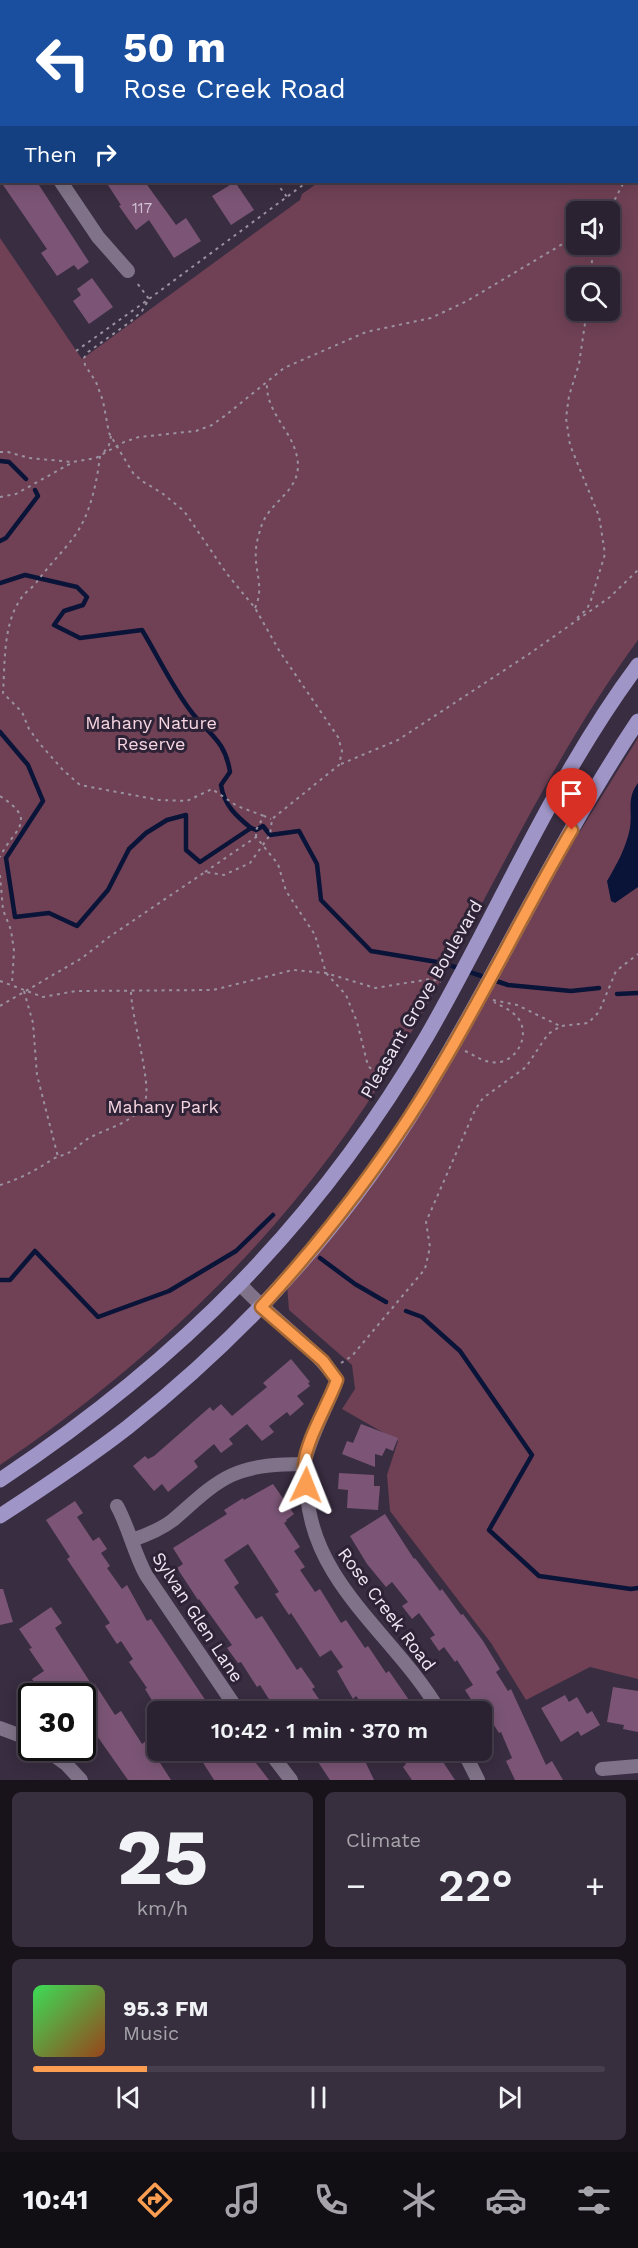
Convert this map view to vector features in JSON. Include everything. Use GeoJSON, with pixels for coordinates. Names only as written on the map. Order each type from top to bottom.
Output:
{"type":"FeatureCollection","features":[{"type":"Feature","properties":{"kind":"main road","name":"Pleasant Grove Boulevard"},"geometry":{"type":"LineString","coordinates":[[0,1480],[72,1431],[132,1384],[191,1333],[240,1284],[327,1184],[395,1089],[561,789],[609,707],[638,665]]}},
{"type":"Feature","properties":{"kind":"main road"},"geometry":{"type":"LineString","coordinates":[[0,1516],[54,1481],[127,1428],[182,1382],[261,1307],[310,1251],[372,1173],[408,1119],[453,1044],[532,899],[637,723]]}},
{"type":"Feature","properties":{"kind":"street"},"geometry":{"type":"LineString","coordinates":[[61,183],[98,237],[128,271]]}},
{"type":"Feature","properties":{"kind":"street"},"geometry":{"type":"LineString","coordinates":[[240,1284],[261,1307],[323,1361],[330,1371]]}},
{"type":"Feature","properties":{"kind":"street","name":"Rose Creek Road"},"geometry":{"type":"LineString","coordinates":[[330,1371],[337,1380],[329,1402],[317,1423],[304,1464],[308,1506],[314,1535],[327,1565],[408,1665],[433,1701]]}},
{"type":"Feature","properties":{"kind":"street"},"geometry":{"type":"LineString","coordinates":[[132,1540],[152,1533],[171,1521],[231,1475],[260,1467],[304,1464]]}},
{"type":"Feature","properties":{"kind":"street","name":"Sylvan Glen Lane"},"geometry":{"type":"LineString","coordinates":[[117,1506],[126,1522],[137,1559],[146,1575],[232,1701]]}},
{"type":"Feature","properties":{"kind":"street"},"geometry":{"type":"LineString","coordinates":[[0,1728],[18,1735]]}},
{"type":"Feature","properties":{"kind":"street"},"geometry":{"type":"LineString","coordinates":[[62,1761],[81,1780]]}},
{"type":"Feature","properties":{"kind":"street"},"geometry":{"type":"LineString","coordinates":[[276,1761],[291,1780]]}},
{"type":"Feature","properties":{"kind":"street"},"geometry":{"type":"LineString","coordinates":[[468,1761],[478,1780]]}},
{"type":"Feature","properties":{"kind":"street"},"geometry":{"type":"LineString","coordinates":[[602,1769],[638,1766]]}},
{"type":"Feature","properties":{"kind":"path"},"geometry":{"type":"LineString","coordinates":[[277,183],[287,197]]}},
{"type":"Feature","properties":{"kind":"path"},"geometry":{"type":"LineString","coordinates":[[76,351],[306,183]]}},
{"type":"Feature","properties":{"kind":"path"},"geometry":{"type":"LineString","coordinates":[[614,201],[623,183]]}},
{"type":"Feature","properties":{"kind":"path"},"geometry":{"type":"LineString","coordinates":[[0,497],[16,494],[73,462],[101,455],[139,437],[175,435],[212,425],[284,368],[366,332],[431,318],[458,305],[566,242]]}},
{"type":"Feature","properties":{"kind":"path"},"geometry":{"type":"LineString","coordinates":[[128,271],[149,299]]}},
{"type":"Feature","properties":{"kind":"path"},"geometry":{"type":"LineString","coordinates":[[149,299],[136,317],[88,352],[84,358],[85,365],[96,382],[103,400],[111,436],[133,473],[184,511],[227,573],[255,608],[280,652],[338,737],[342,751],[339,765]]}},
{"type":"Feature","properties":{"kind":"path"},"geometry":{"type":"LineString","coordinates":[[568,625],[587,609],[605,554],[599,516],[570,445],[566,418],[569,396],[579,364],[585,321]]}},
{"type":"Feature","properties":{"kind":"path"},"geometry":{"type":"LineString","coordinates":[[255,608],[260,597],[256,550],[261,525],[274,504],[292,487],[299,473],[297,455],[266,394],[267,382]]}},
{"type":"Feature","properties":{"kind":"path"},"geometry":{"type":"LineString","coordinates":[[111,436],[109,445],[101,455],[97,486],[77,532],[35,584],[20,598],[13,613],[1,692],[22,712],[28,729],[40,744],[80,785],[159,800],[187,801],[212,789],[237,806],[272,819]]}},
{"type":"Feature","properties":{"kind":"path"},"geometry":{"type":"LineString","coordinates":[[0,452],[73,462]]}},
{"type":"Feature","properties":{"kind":"path"},"geometry":{"type":"LineString","coordinates":[[205,872],[224,875],[250,862],[270,835],[272,819],[339,765],[398,740],[529,654],[610,597],[638,570]]}},
{"type":"Feature","properties":{"kind":"path"},"geometry":{"type":"LineString","coordinates":[[0,796],[18,811],[22,822],[0,857]]}},
{"type":"Feature","properties":{"kind":"path"},"geometry":{"type":"LineString","coordinates":[[264,816],[256,830],[256,837],[278,864],[286,891],[315,935],[326,973],[346,995],[357,1022],[368,1066],[395,1089]]}},
{"type":"Feature","properties":{"kind":"path"},"geometry":{"type":"LineString","coordinates":[[0,1006],[82,958],[109,937],[256,837]]}},
{"type":"Feature","properties":{"kind":"path"},"geometry":{"type":"LineString","coordinates":[[0,875],[3,910],[11,930],[14,951],[12,985]]}},
{"type":"Feature","properties":{"kind":"path"},"geometry":{"type":"LineString","coordinates":[[330,1371],[352,1356],[424,1269],[430,1247],[426,1222],[475,1110],[483,1098],[526,1067],[548,1034],[561,1026],[588,1023],[599,1012],[616,971],[638,954]]}},
{"type":"Feature","properties":{"kind":"path"},"geometry":{"type":"LineString","coordinates":[[0,981],[43,996],[76,991],[213,990],[293,970],[326,973],[375,988],[431,979],[441,982]]}},
{"type":"Feature","properties":{"kind":"path"},"geometry":{"type":"LineString","coordinates":[[24,991],[33,1023],[37,1075],[58,1157]]}},
{"type":"Feature","properties":{"kind":"path"},"geometry":{"type":"LineString","coordinates":[[0,1185],[31,1174],[70,1152],[89,1138],[129,1118],[145,1101],[145,1077],[134,1023],[131,992]]}},
{"type":"Feature","properties":{"kind":"path"},"geometry":{"type":"LineString","coordinates":[[453,1044],[483,1060],[494,1063],[508,1059],[518,1051],[523,1030],[519,1020],[513,1012],[490,1000],[517,1005],[561,1026]]}},
{"type":"Feature","properties":{"kind":"green space"},"geometry":{"type":"Polygon","coordinates":[[[318,183],[638,183],[638,640],[572,740],[399,1053],[360,1115],[317,1173],[271,1229],[171,1331],[60,1423],[0,1465],[0,238],[82,359],[300,200],[302,194],[318,183]]]}},
{"type":"Feature","properties":{"kind":"green space"},"geometry":{"type":"Polygon","coordinates":[[[638,738],[638,1679],[590,1667],[526,1700],[491,1643],[390,1511],[387,1475],[398,1441],[342,1409],[355,1389],[352,1365],[289,1310],[287,1285],[412,1124],[546,886],[638,738]]]}},
{"type":"Feature","properties":{"kind":"water"},"geometry":{"type":"Polygon","coordinates":[[[638,783],[638,887],[615,903],[611,901],[607,881],[626,842],[631,822],[632,794],[638,783]]]}},
{"type":"Feature","properties":{"kind":"building"},"geometry":{"type":"Polygon","coordinates":[[[2,183],[38,183],[89,262],[78,270],[74,265],[57,276],[41,253],[47,249],[2,183]]]}},
{"type":"Feature","properties":{"kind":"building"},"geometry":{"type":"Polygon","coordinates":[[[107,183],[146,183],[176,225],[186,218],[201,241],[174,258],[149,220],[136,230],[119,206],[121,205],[107,183]]]}},
{"type":"Feature","properties":{"kind":"building"},"geometry":{"type":"Polygon","coordinates":[[[236,183],[254,210],[231,225],[212,196],[236,183]]]}},
{"type":"Feature","properties":{"kind":"building"},"geometry":{"type":"Polygon","coordinates":[[[92,278],[113,307],[89,324],[73,301],[81,295],[77,289],[92,278]]]}},
{"type":"Feature","properties":{"kind":"building"},"geometry":{"type":"Polygon","coordinates":[[[291,1359],[310,1382],[308,1383],[310,1386],[297,1396],[304,1404],[290,1416],[287,1412],[269,1426],[274,1432],[262,1441],[247,1424],[229,1439],[233,1444],[221,1453],[214,1444],[194,1461],[198,1467],[168,1492],[162,1484],[154,1491],[133,1466],[145,1456],[148,1459],[154,1456],[210,1407],[213,1411],[221,1404],[232,1416],[267,1387],[263,1383],[291,1359]]]}},
{"type":"Feature","properties":{"kind":"building"},"geometry":{"type":"Polygon","coordinates":[[[361,1424],[398,1438],[393,1451],[386,1448],[382,1456],[375,1454],[375,1467],[342,1454],[347,1441],[353,1443],[361,1424]]]}},
{"type":"Feature","properties":{"kind":"building"},"geometry":{"type":"Polygon","coordinates":[[[339,1473],[374,1475],[374,1486],[380,1486],[378,1510],[347,1508],[348,1490],[338,1489],[339,1473]]]}},
{"type":"Feature","properties":{"kind":"building"},"geometry":{"type":"Polygon","coordinates":[[[273,1484],[294,1514],[284,1523],[300,1547],[294,1551],[305,1567],[300,1570],[315,1592],[320,1589],[341,1623],[346,1620],[365,1648],[368,1646],[386,1673],[389,1671],[409,1700],[360,1701],[356,1696],[353,1699],[337,1671],[343,1667],[331,1650],[320,1657],[291,1613],[289,1615],[275,1594],[279,1592],[248,1544],[224,1560],[239,1583],[234,1587],[256,1619],[262,1616],[297,1670],[301,1667],[315,1687],[312,1689],[320,1701],[270,1701],[260,1685],[257,1687],[241,1662],[238,1663],[227,1648],[232,1645],[177,1568],[183,1564],[173,1548],[227,1514],[224,1510],[243,1498],[244,1500],[273,1484]]]}},
{"type":"Feature","properties":{"kind":"building"},"geometry":{"type":"Polygon","coordinates":[[[75,1501],[83,1513],[77,1517],[93,1541],[99,1537],[107,1549],[101,1553],[110,1566],[107,1568],[122,1589],[127,1585],[147,1621],[151,1619],[206,1701],[152,1701],[145,1689],[147,1688],[129,1662],[133,1659],[121,1641],[117,1644],[105,1626],[110,1623],[67,1559],[70,1557],[46,1520],[75,1501]]]}},
{"type":"Feature","properties":{"kind":"building"},"geometry":{"type":"Polygon","coordinates":[[[385,1514],[414,1559],[440,1591],[442,1589],[483,1641],[500,1669],[496,1672],[508,1691],[511,1689],[546,1765],[552,1761],[563,1780],[515,1780],[506,1761],[512,1758],[501,1732],[499,1733],[492,1722],[492,1701],[472,1701],[465,1690],[473,1685],[457,1660],[455,1662],[444,1647],[439,1651],[430,1638],[435,1635],[419,1613],[412,1619],[402,1606],[408,1602],[392,1582],[386,1587],[367,1564],[350,1536],[385,1514]]]}},
{"type":"Feature","properties":{"kind":"building"},"geometry":{"type":"Polygon","coordinates":[[[0,1589],[3,1589],[13,1622],[0,1625],[0,1589]]]}},
{"type":"Feature","properties":{"kind":"building"},"geometry":{"type":"Polygon","coordinates":[[[51,1607],[62,1623],[55,1628],[91,1683],[35,1683],[32,1679],[44,1671],[19,1629],[51,1607]]]}},
{"type":"Feature","properties":{"kind":"building"},"geometry":{"type":"Polygon","coordinates":[[[96,1686],[115,1715],[121,1711],[142,1744],[146,1741],[147,1761],[159,1761],[171,1780],[128,1780],[96,1735],[96,1686]]]}},
{"type":"Feature","properties":{"kind":"building"},"geometry":{"type":"Polygon","coordinates":[[[613,1687],[638,1691],[638,1732],[623,1729],[624,1725],[607,1722],[613,1687]]]}},
{"type":"Feature","properties":{"kind":"building"},"geometry":{"type":"Polygon","coordinates":[[[565,1695],[569,1702],[577,1697],[587,1714],[592,1711],[600,1725],[581,1736],[578,1731],[561,1742],[541,1708],[565,1695]]]}},
{"type":"Feature","properties":{"kind":"building"},"geometry":{"type":"Polygon","coordinates":[[[202,1761],[254,1761],[269,1780],[214,1780],[202,1761]]]}},
{"type":"Feature","properties":{"kind":"building"},"geometry":{"type":"Polygon","coordinates":[[[317,1761],[365,1761],[374,1780],[330,1780],[317,1761]]]}},
{"type":"Feature","properties":{"kind":"building"},"geometry":{"type":"Polygon","coordinates":[[[404,1761],[442,1761],[455,1780],[412,1780],[403,1767],[406,1764],[404,1761]]]}},
{"type":"Feature","properties":{"kind":"waterway"},"geometry":{"type":"LineString","coordinates":[[0,461],[9,462],[26,479]]}},
{"type":"Feature","properties":{"kind":"waterway"},"geometry":{"type":"LineString","coordinates":[[0,541],[6,538],[38,496],[35,490]]}},
{"type":"Feature","properties":{"kind":"waterway"},"geometry":{"type":"LineString","coordinates":[[0,583],[25,575],[77,587],[87,597],[83,605],[64,611],[54,625],[80,638],[142,630],[186,704],[225,753],[230,772],[221,785],[225,798],[236,814],[251,828]]}},
{"type":"Feature","properties":{"kind":"waterway"},"geometry":{"type":"LineString","coordinates":[[0,732],[28,765],[43,801],[6,858],[15,917],[49,913],[77,926],[108,890],[129,849],[146,833],[167,820],[186,815],[186,850],[200,862],[251,828],[256,830],[263,826],[270,835],[299,831],[317,864],[321,900],[371,951],[443,963],[508,985],[571,991],[599,988]]}},
{"type":"Feature","properties":{"kind":"waterway"},"geometry":{"type":"LineString","coordinates":[[617,994],[638,993]]}},
{"type":"Feature","properties":{"kind":"waterway"},"geometry":{"type":"LineString","coordinates":[[0,1280],[10,1280],[35,1251],[98,1317],[169,1291],[236,1251],[273,1215]]}},
{"type":"Feature","properties":{"kind":"waterway"},"geometry":{"type":"LineString","coordinates":[[320,1258],[355,1284],[386,1302]]}},
{"type":"Feature","properties":{"kind":"waterway"},"geometry":{"type":"LineString","coordinates":[[406,1311],[422,1317],[460,1351],[532,1455],[489,1530],[539,1576],[631,1589],[638,1588]]}},
{"type":"Feature","properties":{"kind":"route"},"geometry":{"type":"LineString","coordinates":[[306,1485],[304,1464],[317,1423],[329,1402],[337,1380],[323,1361],[261,1307],[330,1228],[372,1173],[408,1119],[441,1065],[572,830]]}},
{"type":"Feature","properties":{"kind":"park label","name":"Mahany Nature Reserve"},"geometry":{"type":"Point","coordinates":[151,732]}},
{"type":"Feature","properties":{"kind":"park label","name":"Mahany Park"},"geometry":{"type":"Point","coordinates":[163,1106]}}]}
